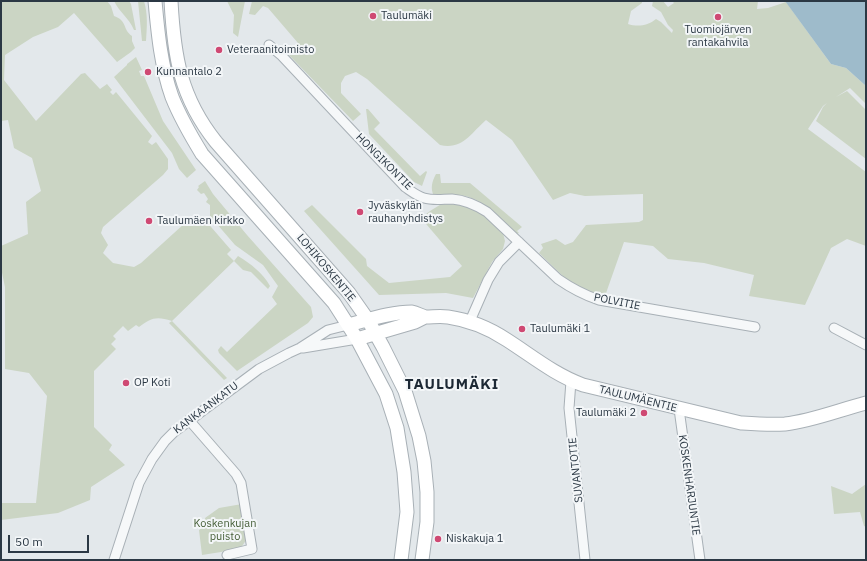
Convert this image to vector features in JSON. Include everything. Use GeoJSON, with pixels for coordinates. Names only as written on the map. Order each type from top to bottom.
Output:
{"type":"FeatureCollection","features":[{"type":"Feature","properties":{"kind":"main road","name":"LOHIKOSKENTIE"},"geometry":{"type":"LineString","coordinates":[[155,1],[158,32],[172,98],[194,141],[202,154],[334,303],[357,339],[386,394],[397,428],[404,472],[407,512],[402,560]]}},
{"type":"Feature","properties":{"kind":"main road","name":"LOHIKOSKENTIE"},"geometry":{"type":"LineString","coordinates":[[171,1],[174,48],[182,81],[188,97],[199,118],[216,142],[341,284],[377,334],[405,391],[419,436],[424,461],[427,492],[427,522],[422,560]]}},
{"type":"Feature","properties":{"kind":"main road","name":"TAULUMÄENTIE"},"geometry":{"type":"LineString","coordinates":[[348,325],[390,315],[413,312],[425,317],[448,317],[470,321],[507,339],[541,363],[571,381],[679,409],[741,423],[760,425],[786,424],[810,419],[866,403]]}},
{"type":"Feature","properties":{"kind":"main road","name":"TAULUMÄENTIE"},"geometry":{"type":"LineString","coordinates":[[357,339],[415,322],[425,317]]}},
{"type":"Feature","properties":{"kind":"street","name":"HONGIKONTIE"},"geometry":{"type":"LineString","coordinates":[[269,45],[281,55],[405,187],[424,198],[436,200],[452,199],[465,201],[476,205],[487,212],[519,242]]}},
{"type":"Feature","properties":{"kind":"street"},"geometry":{"type":"LineString","coordinates":[[470,321],[485,286],[499,262],[519,242]]}},
{"type":"Feature","properties":{"kind":"street","name":"POLVITIE"},"geometry":{"type":"LineString","coordinates":[[519,242],[558,279],[584,295],[599,300],[755,327]]}},
{"type":"Feature","properties":{"kind":"street","name":"KANKAANKATU"},"geometry":{"type":"LineString","coordinates":[[300,348],[328,330],[348,325]]}},
{"type":"Feature","properties":{"kind":"street"},"geometry":{"type":"LineString","coordinates":[[834,328],[866,345]]}},
{"type":"Feature","properties":{"kind":"street","name":"KANKAANKATU"},"geometry":{"type":"LineString","coordinates":[[114,560],[139,483],[152,459],[165,441],[174,432],[259,369],[289,352],[300,348],[357,339]]}},
{"type":"Feature","properties":{"kind":"street","name":"SUVANTOTIE"},"geometry":{"type":"LineString","coordinates":[[571,381],[569,408],[585,560]]}},
{"type":"Feature","properties":{"kind":"street","name":"KOSKENHARJUNTIE"},"geometry":{"type":"LineString","coordinates":[[679,409],[700,560]]}},
{"type":"Feature","properties":{"kind":"street"},"geometry":{"type":"LineString","coordinates":[[189,420],[236,474],[242,483],[252,549],[227,555]]}},
{"type":"Feature","properties":{"kind":"green space"},"geometry":{"type":"Polygon","coordinates":[[[1,1],[107,1],[111,6],[114,16],[121,20],[127,31],[132,36],[132,41],[135,48],[117,62],[74,13],[58,27],[33,37],[5,55],[4,80],[36,121],[81,74],[85,73],[100,89],[107,84],[112,90],[110,92],[113,95],[116,92],[152,136],[148,142],[152,145],[156,142],[168,159],[168,169],[163,175],[103,227],[101,233],[108,245],[103,253],[113,263],[134,267],[141,263],[185,223],[190,226],[201,217],[231,250],[227,254],[234,261],[172,321],[158,318],[150,320],[139,327],[136,325],[128,331],[123,326],[113,336],[116,339],[111,344],[116,349],[94,371],[94,427],[112,445],[109,450],[125,465],[91,487],[90,500],[58,513],[1,520],[1,503],[36,503],[47,396],[29,373],[5,369],[5,287],[1,268],[1,246],[28,234],[26,202],[41,191],[32,158],[14,148],[8,120],[1,121],[1,1]]]}},
{"type":"Feature","properties":{"kind":"green space"},"geometry":{"type":"Polygon","coordinates":[[[114,1],[129,1],[131,4],[136,30],[134,30],[130,22],[114,1]]]}},
{"type":"Feature","properties":{"kind":"green space"},"geometry":{"type":"Polygon","coordinates":[[[138,1],[144,1],[146,11],[146,41],[142,41],[138,1]]]}},
{"type":"Feature","properties":{"kind":"green space"},"geometry":{"type":"Polygon","coordinates":[[[227,1],[245,1],[238,37],[233,33],[234,15],[227,1]]]}},
{"type":"Feature","properties":{"kind":"green space"},"geometry":{"type":"Polygon","coordinates":[[[252,1],[642,1],[642,3],[631,11],[628,24],[642,25],[650,23],[656,19],[672,33],[673,30],[668,25],[661,12],[652,6],[653,1],[663,1],[668,7],[674,3],[672,1],[758,1],[757,9],[768,8],[786,2],[831,64],[846,68],[866,86],[866,104],[850,88],[836,97],[847,91],[866,110],[866,159],[816,121],[823,107],[827,103],[823,106],[808,129],[866,172],[866,246],[847,239],[831,248],[805,305],[749,296],[754,275],[704,263],[668,259],[653,246],[624,242],[605,296],[586,291],[569,282],[539,253],[543,248],[541,244],[556,239],[565,245],[573,242],[586,225],[639,222],[643,220],[643,194],[585,196],[570,193],[553,200],[512,140],[486,120],[461,143],[448,146],[440,145],[367,79],[356,72],[345,76],[341,83],[341,93],[361,114],[353,121],[288,54],[298,43],[268,8],[263,6],[255,15],[249,14],[252,1]]]}},
{"type":"Feature","properties":{"kind":"green space"},"geometry":{"type":"Polygon","coordinates":[[[136,57],[142,70],[139,71],[141,76],[144,76],[163,121],[196,170],[187,178],[179,169],[172,153],[114,77],[136,57]]]}},
{"type":"Feature","properties":{"kind":"green space"},"geometry":{"type":"Polygon","coordinates":[[[366,109],[368,109],[380,123],[374,129],[420,176],[426,171],[427,172],[422,186],[414,182],[369,134],[366,109]]]}},
{"type":"Feature","properties":{"kind":"green space"},"geometry":{"type":"Polygon","coordinates":[[[436,174],[440,174],[441,183],[470,183],[522,227],[517,231],[519,233],[516,234],[494,213],[476,200],[469,197],[452,195],[434,196],[432,185],[436,174]]]}},
{"type":"Feature","properties":{"kind":"green space"},"geometry":{"type":"Polygon","coordinates":[[[205,181],[213,194],[247,235],[311,307],[313,317],[308,323],[237,371],[219,353],[218,350],[221,346],[227,352],[277,304],[272,297],[278,286],[263,265],[235,245],[210,216],[210,205],[206,202],[208,199],[204,193],[201,194],[197,190],[199,187],[198,186],[205,181]]]}},
{"type":"Feature","properties":{"kind":"green space"},"geometry":{"type":"Polygon","coordinates":[[[443,203],[459,205],[479,211],[503,233],[505,241],[503,249],[492,262],[473,298],[446,293],[379,295],[304,211],[312,205],[366,259],[367,266],[389,283],[450,277],[462,266],[421,218],[443,203]]]}},
{"type":"Feature","properties":{"kind":"green space"},"geometry":{"type":"Polygon","coordinates":[[[238,256],[252,266],[267,281],[270,286],[268,289],[251,272],[243,270],[234,261],[238,256]]]}},
{"type":"Feature","properties":{"kind":"green space"},"geometry":{"type":"Polygon","coordinates":[[[172,321],[227,378],[224,380],[169,323],[172,321]]]}},
{"type":"Feature","properties":{"kind":"green space"},"geometry":{"type":"Polygon","coordinates":[[[866,484],[866,527],[864,526],[860,512],[834,514],[831,486],[852,494],[866,484]]]}},
{"type":"Feature","properties":{"kind":"green space","name":"Koskenkujan puisto"},"geometry":{"type":"Polygon","coordinates":[[[242,504],[247,539],[240,549],[202,555],[199,530],[206,525],[205,518],[219,508],[242,504]]]}},
{"type":"Feature","properties":{"kind":"water"},"geometry":{"type":"Polygon","coordinates":[[[785,1],[866,1],[866,86],[846,68],[831,64],[785,1]]]}},
{"type":"Feature","properties":{"kind":"place","name":"Taulumäki"},"geometry":{"type":"Point","coordinates":[373,16]}},
{"type":"Feature","properties":{"kind":"place","name":"Tuomiojärven rantakahvila"},"geometry":{"type":"Point","coordinates":[718,17]}},
{"type":"Feature","properties":{"kind":"place","name":"Veteraanitoimisto"},"geometry":{"type":"Point","coordinates":[219,50]}},
{"type":"Feature","properties":{"kind":"place","name":"Kunnantalo 2"},"geometry":{"type":"Point","coordinates":[148,72]}},
{"type":"Feature","properties":{"kind":"place","name":"Jyväskylän rauhanyhdistys"},"geometry":{"type":"Point","coordinates":[360,212]}},
{"type":"Feature","properties":{"kind":"place","name":"Taulumäen kirkko"},"geometry":{"type":"Point","coordinates":[149,221]}},
{"type":"Feature","properties":{"kind":"place","name":"Taulumäki 1"},"geometry":{"type":"Point","coordinates":[522,329]}},
{"type":"Feature","properties":{"kind":"place","name":"OP Koti"},"geometry":{"type":"Point","coordinates":[126,383]}},
{"type":"Feature","properties":{"kind":"place","name":"Taulumäki 2"},"geometry":{"type":"Point","coordinates":[644,413]}},
{"type":"Feature","properties":{"kind":"place","name":"Niskakuja 1"},"geometry":{"type":"Point","coordinates":[438,539]}},
{"type":"Feature","properties":{"kind":"district","name":"TAULUMÄKI"},"geometry":{"type":"Point","coordinates":[452,385]}}]}
